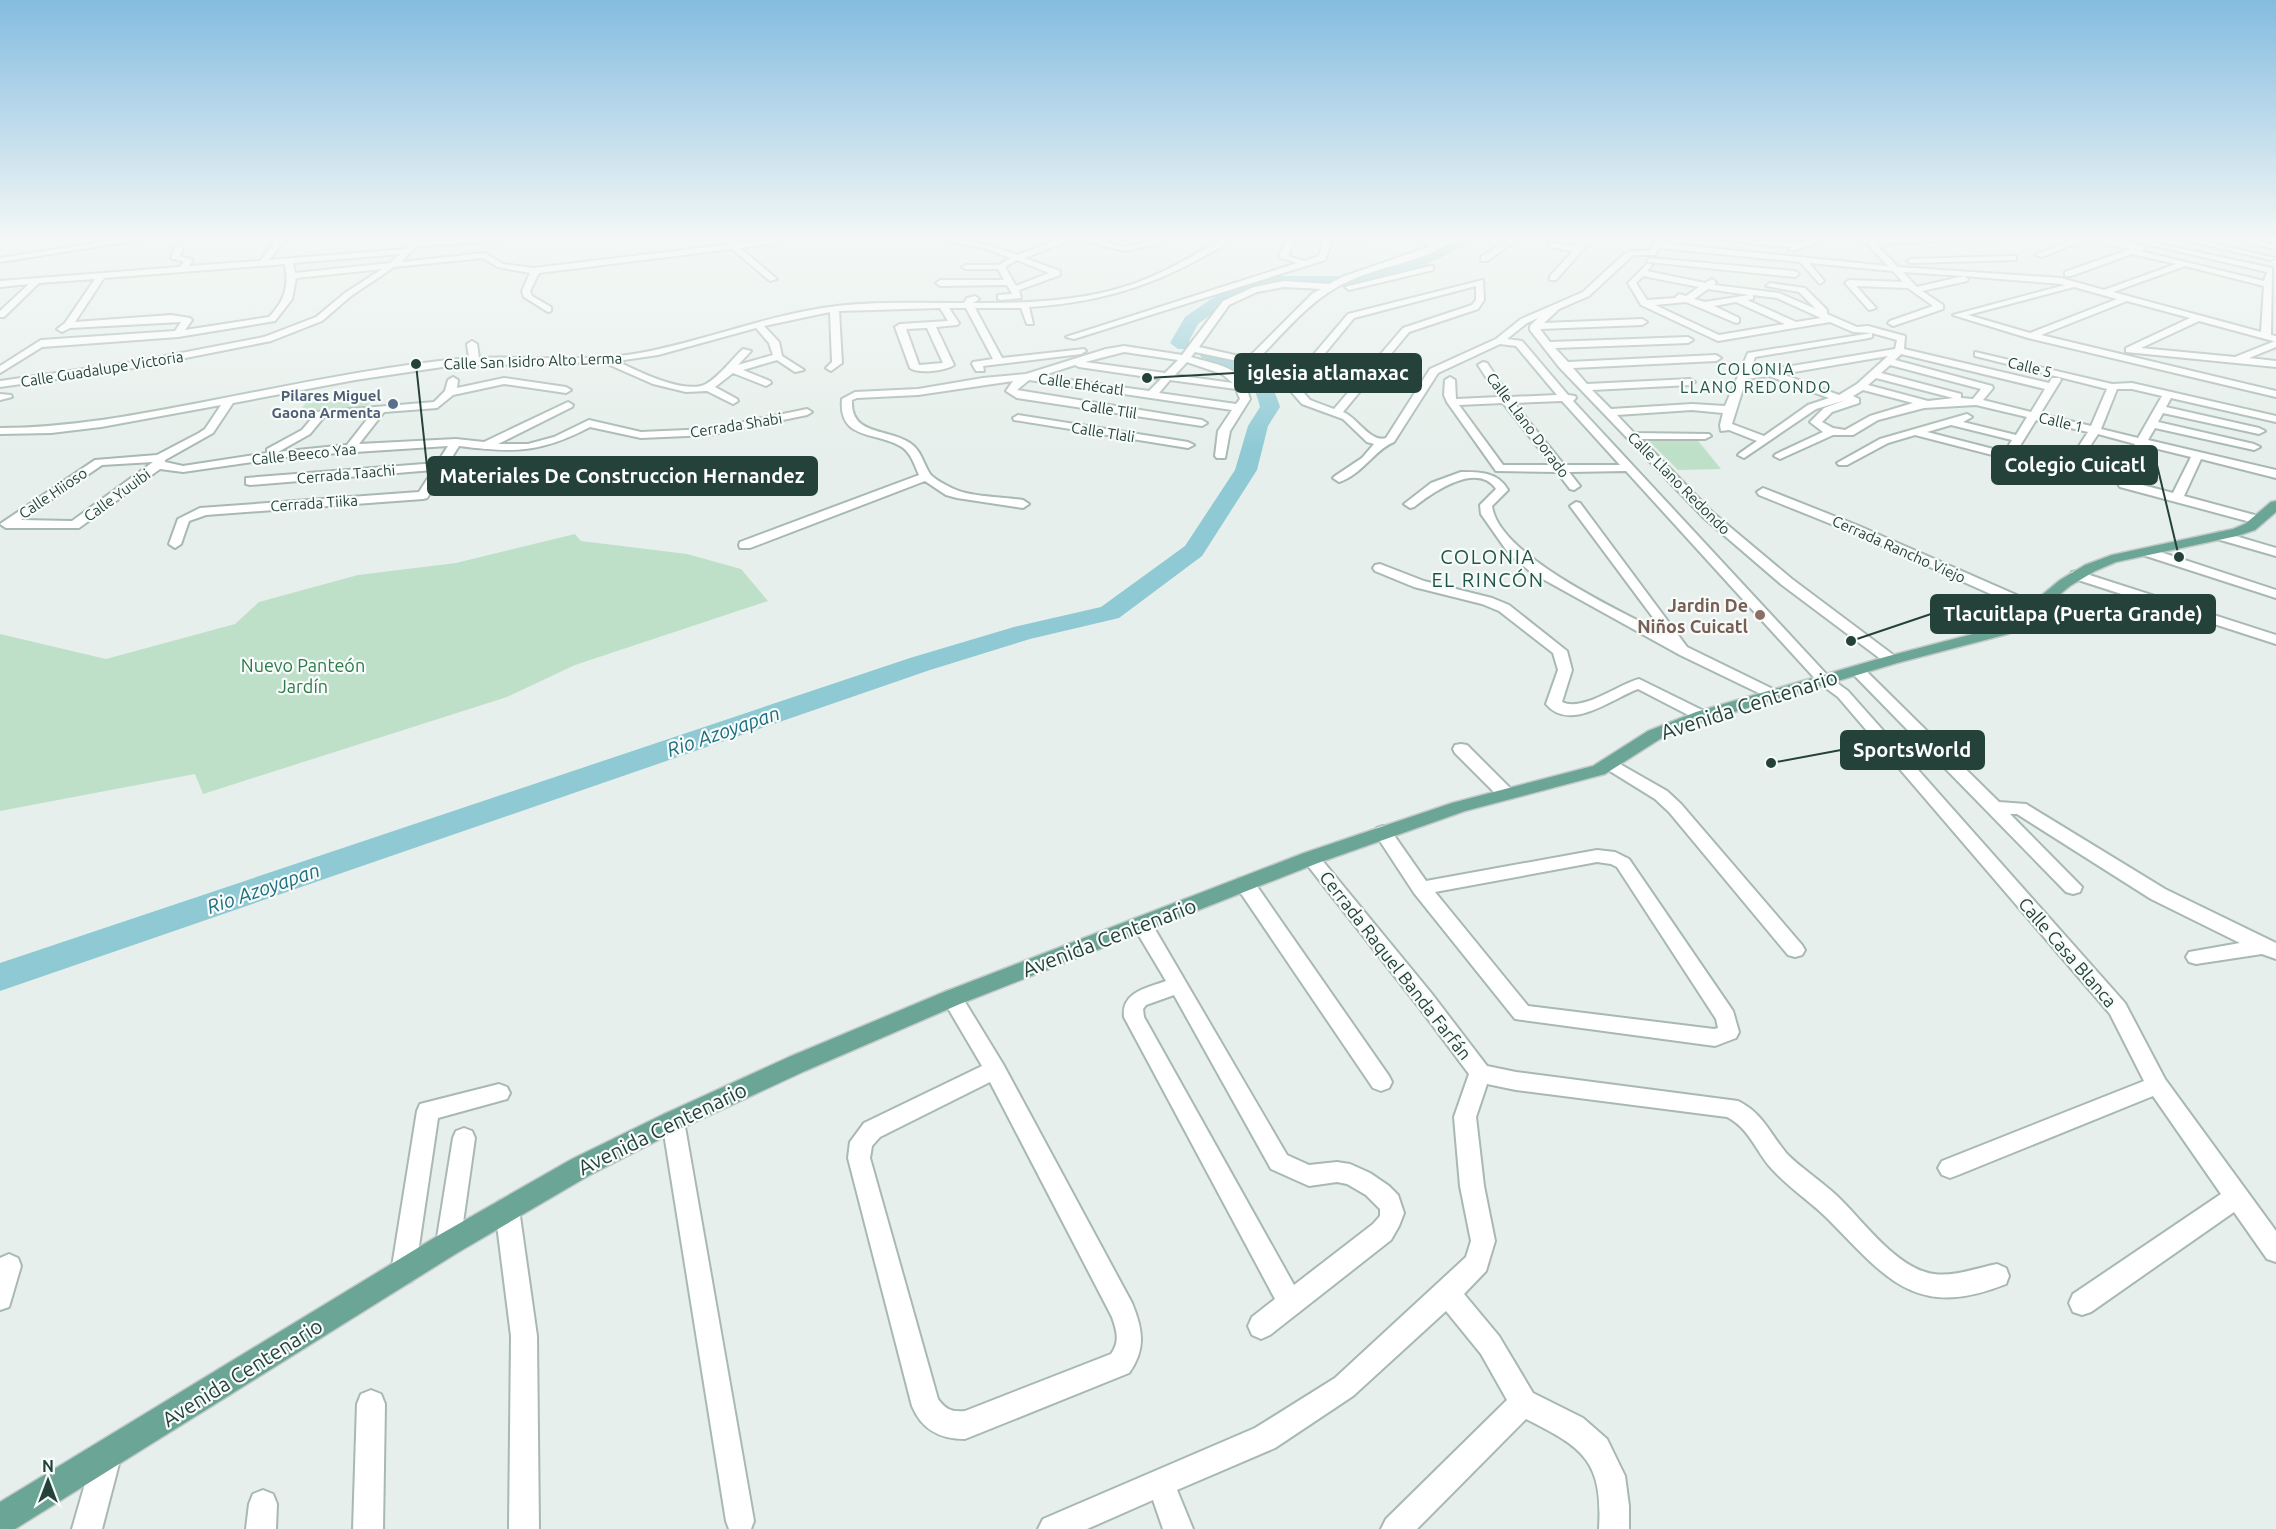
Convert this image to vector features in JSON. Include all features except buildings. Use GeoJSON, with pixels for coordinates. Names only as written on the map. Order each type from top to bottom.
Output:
{"type":"FeatureCollection","features":[{"type":"Feature","properties":{"kind":"main road","name":"Avenida Centenario"},"geometry":{"type":"LineString","coordinates":[[0,1520],[507,1209],[581,1167],[796,1064],[952,998],[1311,858],[1383,832],[1506,794],[1587,774],[1611,764],[1654,735],[1702,716],[1892,660],[2002,631],[2013,626],[2077,575],[2106,562],[2222,536],[2250,527],[2276,505]]}},
{"type":"Feature","properties":{"kind":"street"},"geometry":{"type":"LineString","coordinates":[[0,370],[68,325],[79,308]]}},
{"type":"Feature","properties":{"kind":"street"},"geometry":{"type":"LineString","coordinates":[[41,344],[178,334],[272,319],[281,308]]}},
{"type":"Feature","properties":{"kind":"street","name":"Calle Guadalupe Victoria"},"geometry":{"type":"LineString","coordinates":[[0,384],[81,374],[257,343],[317,321],[331,308]]}},
{"type":"Feature","properties":{"kind":"street","name":"Calle San Isidro Alto Lerma"},"geometry":{"type":"LineString","coordinates":[[0,431],[98,425],[372,374],[452,363],[606,360],[658,352],[808,312],[842,308]]}},
{"type":"Feature","properties":{"kind":"street"},"geometry":{"type":"LineString","coordinates":[[930,325],[949,365],[915,368],[900,327],[954,323],[945,308]]}},
{"type":"Feature","properties":{"kind":"street"},"geometry":{"type":"LineString","coordinates":[[970,308],[999,361]]}},
{"type":"Feature","properties":{"kind":"street"},"geometry":{"type":"LineString","coordinates":[[1025,308],[1030,322]]}},
{"type":"Feature","properties":{"kind":"street"},"geometry":{"type":"LineString","coordinates":[[1071,337],[1162,308]]}},
{"type":"Feature","properties":{"kind":"street"},"geometry":{"type":"LineString","coordinates":[[1152,393],[1193,349],[1222,308]]}},
{"type":"Feature","properties":{"kind":"street"},"geometry":{"type":"LineString","coordinates":[[1250,361],[1303,308]]}},
{"type":"Feature","properties":{"kind":"street"},"geometry":{"type":"LineString","coordinates":[[1293,385],[1351,316],[1380,308]]}},
{"type":"Feature","properties":{"kind":"street"},"geometry":{"type":"LineString","coordinates":[[1337,412],[1406,330],[1471,308]]}},
{"type":"Feature","properties":{"kind":"street"},"geometry":{"type":"LineString","coordinates":[[1339,478],[1366,460],[1381,443],[1390,440],[1434,371],[1498,341],[1524,321],[1554,308]]}},
{"type":"Feature","properties":{"kind":"street"},"geometry":{"type":"LineString","coordinates":[[1535,326],[1555,308]]}},
{"type":"Feature","properties":{"kind":"street"},"geometry":{"type":"LineString","coordinates":[[1646,308],[1647,312],[1698,328],[1718,338],[1831,319]]}},
{"type":"Feature","properties":{"kind":"street"},"geometry":{"type":"LineString","coordinates":[[1712,308],[1736,320]]}},
{"type":"Feature","properties":{"kind":"street"},"geometry":{"type":"LineString","coordinates":[[1758,308],[1832,341]]}},
{"type":"Feature","properties":{"kind":"street"},"geometry":{"type":"LineString","coordinates":[[1744,455],[1812,407],[1842,397],[1861,386],[1899,351],[1902,338],[1868,329],[1856,330],[1808,308]]}},
{"type":"Feature","properties":{"kind":"street"},"geometry":{"type":"LineString","coordinates":[[1820,308],[1831,319]]}},
{"type":"Feature","properties":{"kind":"street"},"geometry":{"type":"LineString","coordinates":[[1893,323],[1936,308]]}},
{"type":"Feature","properties":{"kind":"street"},"geometry":{"type":"LineString","coordinates":[[1984,308],[1958,315],[2031,336],[2276,394]]}},
{"type":"Feature","properties":{"kind":"street"},"geometry":{"type":"LineString","coordinates":[[2031,336],[2101,308]]}},
{"type":"Feature","properties":{"kind":"street"},"geometry":{"type":"LineString","coordinates":[[2161,308],[2271,337],[2270,308]]}},
{"type":"Feature","properties":{"kind":"street"},"geometry":{"type":"LineString","coordinates":[[831,368],[837,363],[834,309]]}},
{"type":"Feature","properties":{"kind":"street"},"geometry":{"type":"LineString","coordinates":[[68,325],[171,318],[187,320],[178,334]]}},
{"type":"Feature","properties":{"kind":"street"},"geometry":{"type":"LineString","coordinates":[[2120,357],[2129,350],[2198,318]]}},
{"type":"Feature","properties":{"kind":"street"},"geometry":{"type":"LineString","coordinates":[[1535,326],[1642,322]]}},
{"type":"Feature","properties":{"kind":"street"},"geometry":{"type":"LineString","coordinates":[[757,324],[774,342],[778,357],[799,370]]}},
{"type":"Feature","properties":{"kind":"street","name":"Calle Llano Redondo"},"geometry":{"type":"LineString","coordinates":[[1535,326],[1535,330],[1563,365],[1708,515],[1787,582],[1892,660]]}},
{"type":"Feature","properties":{"kind":"street"},"geometry":{"type":"LineString","coordinates":[[1756,332],[1791,348]]}},
{"type":"Feature","properties":{"kind":"street"},"geometry":{"type":"LineString","coordinates":[[1749,359],[1791,348],[1879,333]]}},
{"type":"Feature","properties":{"kind":"street"},"geometry":{"type":"LineString","coordinates":[[1547,345],[1688,339]]}},
{"type":"Feature","properties":{"kind":"street","name":"Calle Llano Redondo"},"geometry":{"type":"LineString","coordinates":[[1498,341],[1519,343],[1628,468],[1824,680]]}},
{"type":"Feature","properties":{"kind":"street"},"geometry":{"type":"LineString","coordinates":[[472,344],[475,362]]}},
{"type":"Feature","properties":{"kind":"street"},"geometry":{"type":"LineString","coordinates":[[2235,360],[2276,344]]}},
{"type":"Feature","properties":{"kind":"street"},"geometry":{"type":"LineString","coordinates":[[1023,504],[950,492],[926,477],[912,450],[905,444],[865,432],[850,420],[845,408],[847,399],[855,395],[918,392],[983,381],[1027,377],[1116,349],[1185,358],[1226,372],[1237,379],[1242,387],[1245,399],[1224,431],[1221,456]]}},
{"type":"Feature","properties":{"kind":"street"},"geometry":{"type":"LineString","coordinates":[[1193,349],[1250,361],[1269,368],[1293,385],[1298,395],[1306,402],[1347,417],[1371,440],[1381,443]]}},
{"type":"Feature","properties":{"kind":"street"},"geometry":{"type":"LineString","coordinates":[[2129,350],[2276,364]]}},
{"type":"Feature","properties":{"kind":"street"},"geometry":{"type":"LineString","coordinates":[[606,360],[631,373],[690,391],[704,389],[746,351]]}},
{"type":"Feature","properties":{"kind":"street"},"geometry":{"type":"LineString","coordinates":[[979,367],[999,361],[1081,351]]}},
{"type":"Feature","properties":{"kind":"street"},"geometry":{"type":"LineString","coordinates":[[1743,377],[1899,351],[2052,387]]}},
{"type":"Feature","properties":{"kind":"street","name":"Calle 5"},"geometry":{"type":"LineString","coordinates":[[1977,354],[2059,374],[2035,416],[2008,456]]}},
{"type":"Feature","properties":{"kind":"street"},"geometry":{"type":"LineString","coordinates":[[724,373],[778,357]]}},
{"type":"Feature","properties":{"kind":"street"},"geometry":{"type":"LineString","coordinates":[[1563,365],[1716,358]]}},
{"type":"Feature","properties":{"kind":"street"},"geometry":{"type":"LineString","coordinates":[[1749,359],[1770,373],[1855,401],[1828,410],[1815,422],[1833,431]]}},
{"type":"Feature","properties":{"kind":"street"},"geometry":{"type":"LineString","coordinates":[[1749,359],[1729,410],[1725,427],[1765,440]]}},
{"type":"Feature","properties":{"kind":"street"},"geometry":{"type":"LineString","coordinates":[[1874,374],[1956,395],[1971,402],[1989,388],[1887,361]]}},
{"type":"Feature","properties":{"kind":"street"},"geometry":{"type":"LineString","coordinates":[[1075,363],[1242,387]]}},
{"type":"Feature","properties":{"kind":"street","name":"Calle Llano Dorado"},"geometry":{"type":"LineString","coordinates":[[1483,365],[1507,401],[1574,486]]}},
{"type":"Feature","properties":{"kind":"street"},"geometry":{"type":"LineString","coordinates":[[737,370],[766,383]]}},
{"type":"Feature","properties":{"kind":"street"},"geometry":{"type":"LineString","coordinates":[[2059,374],[2113,387],[2121,385],[2168,394],[2271,418],[2259,431],[2246,466]]}},
{"type":"Feature","properties":{"kind":"street","name":"Calle Ehécatl"},"geometry":{"type":"LineString","coordinates":[[1027,377],[1152,393],[1241,408]]}},
{"type":"Feature","properties":{"kind":"street","name":"Calle Tlil"},"geometry":{"type":"LineString","coordinates":[[1027,377],[1011,391],[1017,395],[1202,423]]}},
{"type":"Feature","properties":{"kind":"street"},"geometry":{"type":"LineString","coordinates":[[245,460],[298,438],[321,414],[437,405],[450,393],[453,380]]}},
{"type":"Feature","properties":{"kind":"street"},"geometry":{"type":"LineString","coordinates":[[450,393],[504,381],[566,390]]}},
{"type":"Feature","properties":{"kind":"street"},"geometry":{"type":"LineString","coordinates":[[1450,381],[1449,395],[1452,402],[1497,467],[1504,470],[1628,468]]}},
{"type":"Feature","properties":{"kind":"street"},"geometry":{"type":"LineString","coordinates":[[1584,387],[1690,382]]}},
{"type":"Feature","properties":{"kind":"street"},"geometry":{"type":"LineString","coordinates":[[1861,386],[1926,403]]}},
{"type":"Feature","properties":{"kind":"street"},"geometry":{"type":"LineString","coordinates":[[1915,432],[2065,470],[2070,469],[2095,430],[2113,387]]}},
{"type":"Feature","properties":{"kind":"street"},"geometry":{"type":"LineString","coordinates":[[704,389],[733,401]]}},
{"type":"Feature","properties":{"kind":"street"},"geometry":{"type":"LineString","coordinates":[[2168,394],[2142,441],[2124,484],[2258,520]]}},
{"type":"Feature","properties":{"kind":"street"},"geometry":{"type":"LineString","coordinates":[[1452,402],[1593,397]]}},
{"type":"Feature","properties":{"kind":"street","name":"Calle Yuuibi"},"geometry":{"type":"LineString","coordinates":[[4,524],[75,525],[159,461],[209,431],[230,400]]}},
{"type":"Feature","properties":{"kind":"street","name":"Calle 1"},"geometry":{"type":"LineString","coordinates":[[1833,431],[1849,432],[1871,419],[1926,403],[1952,400],[2035,416],[2276,474]]}},
{"type":"Feature","properties":{"kind":"street"},"geometry":{"type":"LineString","coordinates":[[484,447],[568,405]]}},
{"type":"Feature","properties":{"kind":"street"},"geometry":{"type":"LineString","coordinates":[[1608,412],[1692,406],[1729,410]]}},
{"type":"Feature","properties":{"kind":"street"},"geometry":{"type":"LineString","coordinates":[[2159,409],[2259,431]]}},
{"type":"Feature","properties":{"kind":"street"},"geometry":{"type":"LineString","coordinates":[[350,448],[381,410]]}},
{"type":"Feature","properties":{"kind":"street","name":"Cerrada Shabi"},"geometry":{"type":"LineString","coordinates":[[456,442],[484,447],[528,447],[558,439],[589,423],[641,435],[679,434],[737,428],[807,412]]}},
{"type":"Feature","properties":{"kind":"street"},"geometry":{"type":"LineString","coordinates":[[1115,434],[1135,413]]}},
{"type":"Feature","properties":{"kind":"street","name":"Calle Tlali"},"geometry":{"type":"LineString","coordinates":[[1018,417],[1188,445]]}},
{"type":"Feature","properties":{"kind":"street"},"geometry":{"type":"LineString","coordinates":[[1843,463],[1884,441],[1967,417]]}},
{"type":"Feature","properties":{"kind":"street"},"geometry":{"type":"LineString","coordinates":[[1952,422],[2020,439]]}},
{"type":"Feature","properties":{"kind":"street"},"geometry":{"type":"LineString","coordinates":[[2152,424],[2254,447]]}},
{"type":"Feature","properties":{"kind":"street"},"geometry":{"type":"LineString","coordinates":[[1780,456],[1833,431]]}},
{"type":"Feature","properties":{"kind":"street"},"geometry":{"type":"LineString","coordinates":[[1632,436],[1705,436]]}},
{"type":"Feature","properties":{"kind":"street"},"geometry":{"type":"LineString","coordinates":[[430,483],[456,442]]}},
{"type":"Feature","properties":{"kind":"street","name":"Calle Beeco Yaa"},"geometry":{"type":"LineString","coordinates":[[159,461],[167,468],[183,469],[293,453],[456,442]]}},
{"type":"Feature","properties":{"kind":"street"},"geometry":{"type":"LineString","coordinates":[[2176,498],[2198,454]]}},
{"type":"Feature","properties":{"kind":"street","name":"Calle Hiioso"},"geometry":{"type":"LineString","coordinates":[[4,524],[99,462],[159,461]]}},
{"type":"Feature","properties":{"kind":"street","name":"Cerrada Taachi"},"geometry":{"type":"LineString","coordinates":[[250,481],[441,466]]}},
{"type":"Feature","properties":{"kind":"street"},"geometry":{"type":"LineString","coordinates":[[430,483],[520,471]]}},
{"type":"Feature","properties":{"kind":"street"},"geometry":{"type":"LineString","coordinates":[[1410,504],[1450,477],[1474,475],[1491,478],[1499,483],[1502,490],[1486,505],[1487,514],[1514,551],[1537,570],[1685,652],[1772,694]]}},
{"type":"Feature","properties":{"kind":"street"},"geometry":{"type":"LineString","coordinates":[[745,544],[926,477]]}},
{"type":"Feature","properties":{"kind":"street","name":"Cerrada Tiika"},"geometry":{"type":"LineString","coordinates":[[175,544],[184,519],[204,511],[423,495],[430,483]]}},
{"type":"Feature","properties":{"kind":"street","name":"Cerrada Rancho Viejo"},"geometry":{"type":"LineString","coordinates":[[1763,492],[1855,529],[2034,608]]}},
{"type":"Feature","properties":{"kind":"street"},"geometry":{"type":"LineString","coordinates":[[1576,506],[1685,652]]}},
{"type":"Feature","properties":{"kind":"street"},"geometry":{"type":"LineString","coordinates":[[1675,517],[1708,515]]}},
{"type":"Feature","properties":{"kind":"street"},"geometry":{"type":"LineString","coordinates":[[2222,536],[2276,552]]}},
{"type":"Feature","properties":{"kind":"street"},"geometry":{"type":"LineString","coordinates":[[2148,552],[2276,594]]}},
{"type":"Feature","properties":{"kind":"street"},"geometry":{"type":"LineString","coordinates":[[1380,568],[1419,584],[1504,608],[1560,651],[1565,669],[1554,704],[1562,710],[1577,711],[1639,684],[1702,716]]}},
{"type":"Feature","properties":{"kind":"street"},"geometry":{"type":"LineString","coordinates":[[2077,575],[2276,640]]}},
{"type":"Feature","properties":{"kind":"street"},"geometry":{"type":"LineString","coordinates":[[1857,670],[2073,887]]}},
{"type":"Feature","properties":{"kind":"street","name":"Calle Casa Blanca"},"geometry":{"type":"LineString","coordinates":[[1824,680],[1843,694],[2118,1009],[2157,1085],[2276,1251]]}},
{"type":"Feature","properties":{"kind":"street"},"geometry":{"type":"LineString","coordinates":[[1461,749],[1506,794]]}},
{"type":"Feature","properties":{"kind":"street"},"geometry":{"type":"LineString","coordinates":[[1611,764],[1661,795],[1675,808],[1795,950]]}},
{"type":"Feature","properties":{"kind":"street"},"geometry":{"type":"LineString","coordinates":[[1993,808],[2020,808],[2158,894],[2270,949]]}},
{"type":"Feature","properties":{"kind":"street"},"geometry":{"type":"LineString","coordinates":[[1383,832],[1421,888],[1522,1013],[1715,1038],[1729,1032],[1730,1025],[1726,1017],[1623,863],[1615,858],[1597,856],[1421,888]]}},
{"type":"Feature","properties":{"kind":"street","name":"Cerrada Raquel Banda Farfán"},"geometry":{"type":"LineString","coordinates":[[1311,858],[1425,1000],[1480,1073],[1516,1080],[1730,1108],[1745,1114],[1757,1127],[1776,1157],[1828,1202],[1883,1259],[1912,1280],[1936,1286],[1997,1276]]}},
{"type":"Feature","properties":{"kind":"street"},"geometry":{"type":"LineString","coordinates":[[1245,884],[1381,1082]]}},
{"type":"Feature","properties":{"kind":"street"},"geometry":{"type":"LineString","coordinates":[[1142,924],[1279,1162],[1297,1172],[1314,1176],[1338,1172],[1357,1175],[1389,1199],[1393,1211],[1390,1223],[1382,1232],[1261,1326]]}},
{"type":"Feature","properties":{"kind":"street"},"geometry":{"type":"LineString","coordinates":[[2196,957],[2270,949]]}},
{"type":"Feature","properties":{"kind":"street"},"geometry":{"type":"LineString","coordinates":[[1178,985],[1139,999],[1133,1008],[1134,1017],[1290,1302]]}},
{"type":"Feature","properties":{"kind":"street"},"geometry":{"type":"LineString","coordinates":[[952,998],[995,1070],[1124,1312],[1131,1332],[1129,1352],[1120,1364],[965,1425],[949,1426],[934,1418],[927,1406],[860,1158],[859,1147],[863,1138],[872,1130],[995,1070]]}},
{"type":"Feature","properties":{"kind":"street","name":"Cerrada Raquel Banda Farfán"},"geometry":{"type":"LineString","coordinates":[[1053,1529],[1265,1438],[1344,1387],[1477,1263],[1483,1241],[1472,1186],[1466,1117],[1480,1073]]}},
{"type":"Feature","properties":{"kind":"street"},"geometry":{"type":"LineString","coordinates":[[1950,1168],[2157,1085]]}},
{"type":"Feature","properties":{"kind":"street"},"geometry":{"type":"LineString","coordinates":[[403,1273],[428,1111],[499,1093]]}},
{"type":"Feature","properties":{"kind":"street"},"geometry":{"type":"LineString","coordinates":[[673,1121],[740,1521]]}},
{"type":"Feature","properties":{"kind":"street"},"geometry":{"type":"LineString","coordinates":[[448,1244],[464,1138]]}},
{"type":"Feature","properties":{"kind":"street"},"geometry":{"type":"LineString","coordinates":[[2082,1304],[2236,1197]]}},
{"type":"Feature","properties":{"kind":"street"},"geometry":{"type":"LineString","coordinates":[[507,1209],[524,1336],[524,1529]]}},
{"type":"Feature","properties":{"kind":"street"},"geometry":{"type":"LineString","coordinates":[[0,1298],[9,1266]]}},
{"type":"Feature","properties":{"kind":"street"},"geometry":{"type":"LineString","coordinates":[[1447,1293],[1490,1345],[1523,1403],[1573,1428],[1597,1449],[1611,1476],[1615,1506],[1614,1529]]}},
{"type":"Feature","properties":{"kind":"street"},"geometry":{"type":"LineString","coordinates":[[1396,1529],[1523,1403]]}},
{"type":"Feature","properties":{"kind":"street"},"geometry":{"type":"LineString","coordinates":[[368,1529],[372,1404]]}},
{"type":"Feature","properties":{"kind":"street"},"geometry":{"type":"LineString","coordinates":[[87,1529],[107,1456]]}},
{"type":"Feature","properties":{"kind":"street"},"geometry":{"type":"LineString","coordinates":[[1161,1484],[1178,1529]]}},
{"type":"Feature","properties":{"kind":"green space"},"geometry":{"type":"Polygon","coordinates":[[[373,399],[365,409],[297,413],[306,403],[373,399]]]}},
{"type":"Feature","properties":{"kind":"green space"},"geometry":{"type":"Polygon","coordinates":[[[1695,437],[1721,469],[1678,470],[1647,439],[1695,437]]]}},
{"type":"Feature","properties":{"kind":"green space","name":"Nuevo Panteón Jardín"},"geometry":{"type":"Polygon","coordinates":[[[575,534],[581,541],[687,554],[741,569],[768,601],[575,665],[507,697],[203,794],[195,774],[0,811],[0,634],[106,659],[235,624],[259,602],[358,575],[456,563],[575,534]]]}},
{"type":"Feature","properties":{"kind":"waterway","name":"Rio Azoyapan"},"geometry":{"type":"LineString","coordinates":[[1184,345],[1179,343],[1191,321],[1209,308]]}},
{"type":"Feature","properties":{"kind":"waterway","name":"Rio Azoyapan"},"geometry":{"type":"LineString","coordinates":[[0,977],[920,664],[1023,633],[1110,613],[1194,551],[1246,470],[1258,426],[1270,407],[1262,383],[1256,375],[1241,366],[1208,354]]}},
{"type":"Feature","properties":{"kind":"place","name":"Materiales De Construccion Hernandez"},"geometry":{"type":"Point","coordinates":[416,364]}},
{"type":"Feature","properties":{"kind":"place","name":"iglesia atlamaxac"},"geometry":{"type":"Point","coordinates":[1147,378]}},
{"type":"Feature","properties":{"kind":"place","name":"Pilares Miguel Gaona Armenta"},"geometry":{"type":"Point","coordinates":[393,404]}},
{"type":"Feature","properties":{"kind":"place","name":"Colegio Cuicatl"},"geometry":{"type":"Point","coordinates":[2179,557]}},
{"type":"Feature","properties":{"kind":"place","name":"Jardin De Niños Cuicatl"},"geometry":{"type":"Point","coordinates":[1760,615]}},
{"type":"Feature","properties":{"kind":"place","name":"Tlacuitlapa (Puerta Grande)"},"geometry":{"type":"Point","coordinates":[1851,641]}},
{"type":"Feature","properties":{"kind":"place","name":"SportsWorld"},"geometry":{"type":"Point","coordinates":[1771,763]}},
{"type":"Feature","properties":{"kind":"district","name":"COLONIA LLANO REDONDO"},"geometry":{"type":"Point","coordinates":[1756,378]}},
{"type":"Feature","properties":{"kind":"district","name":"COLONIA EL RINCÓN"},"geometry":{"type":"Point","coordinates":[1488,568]}}]}
